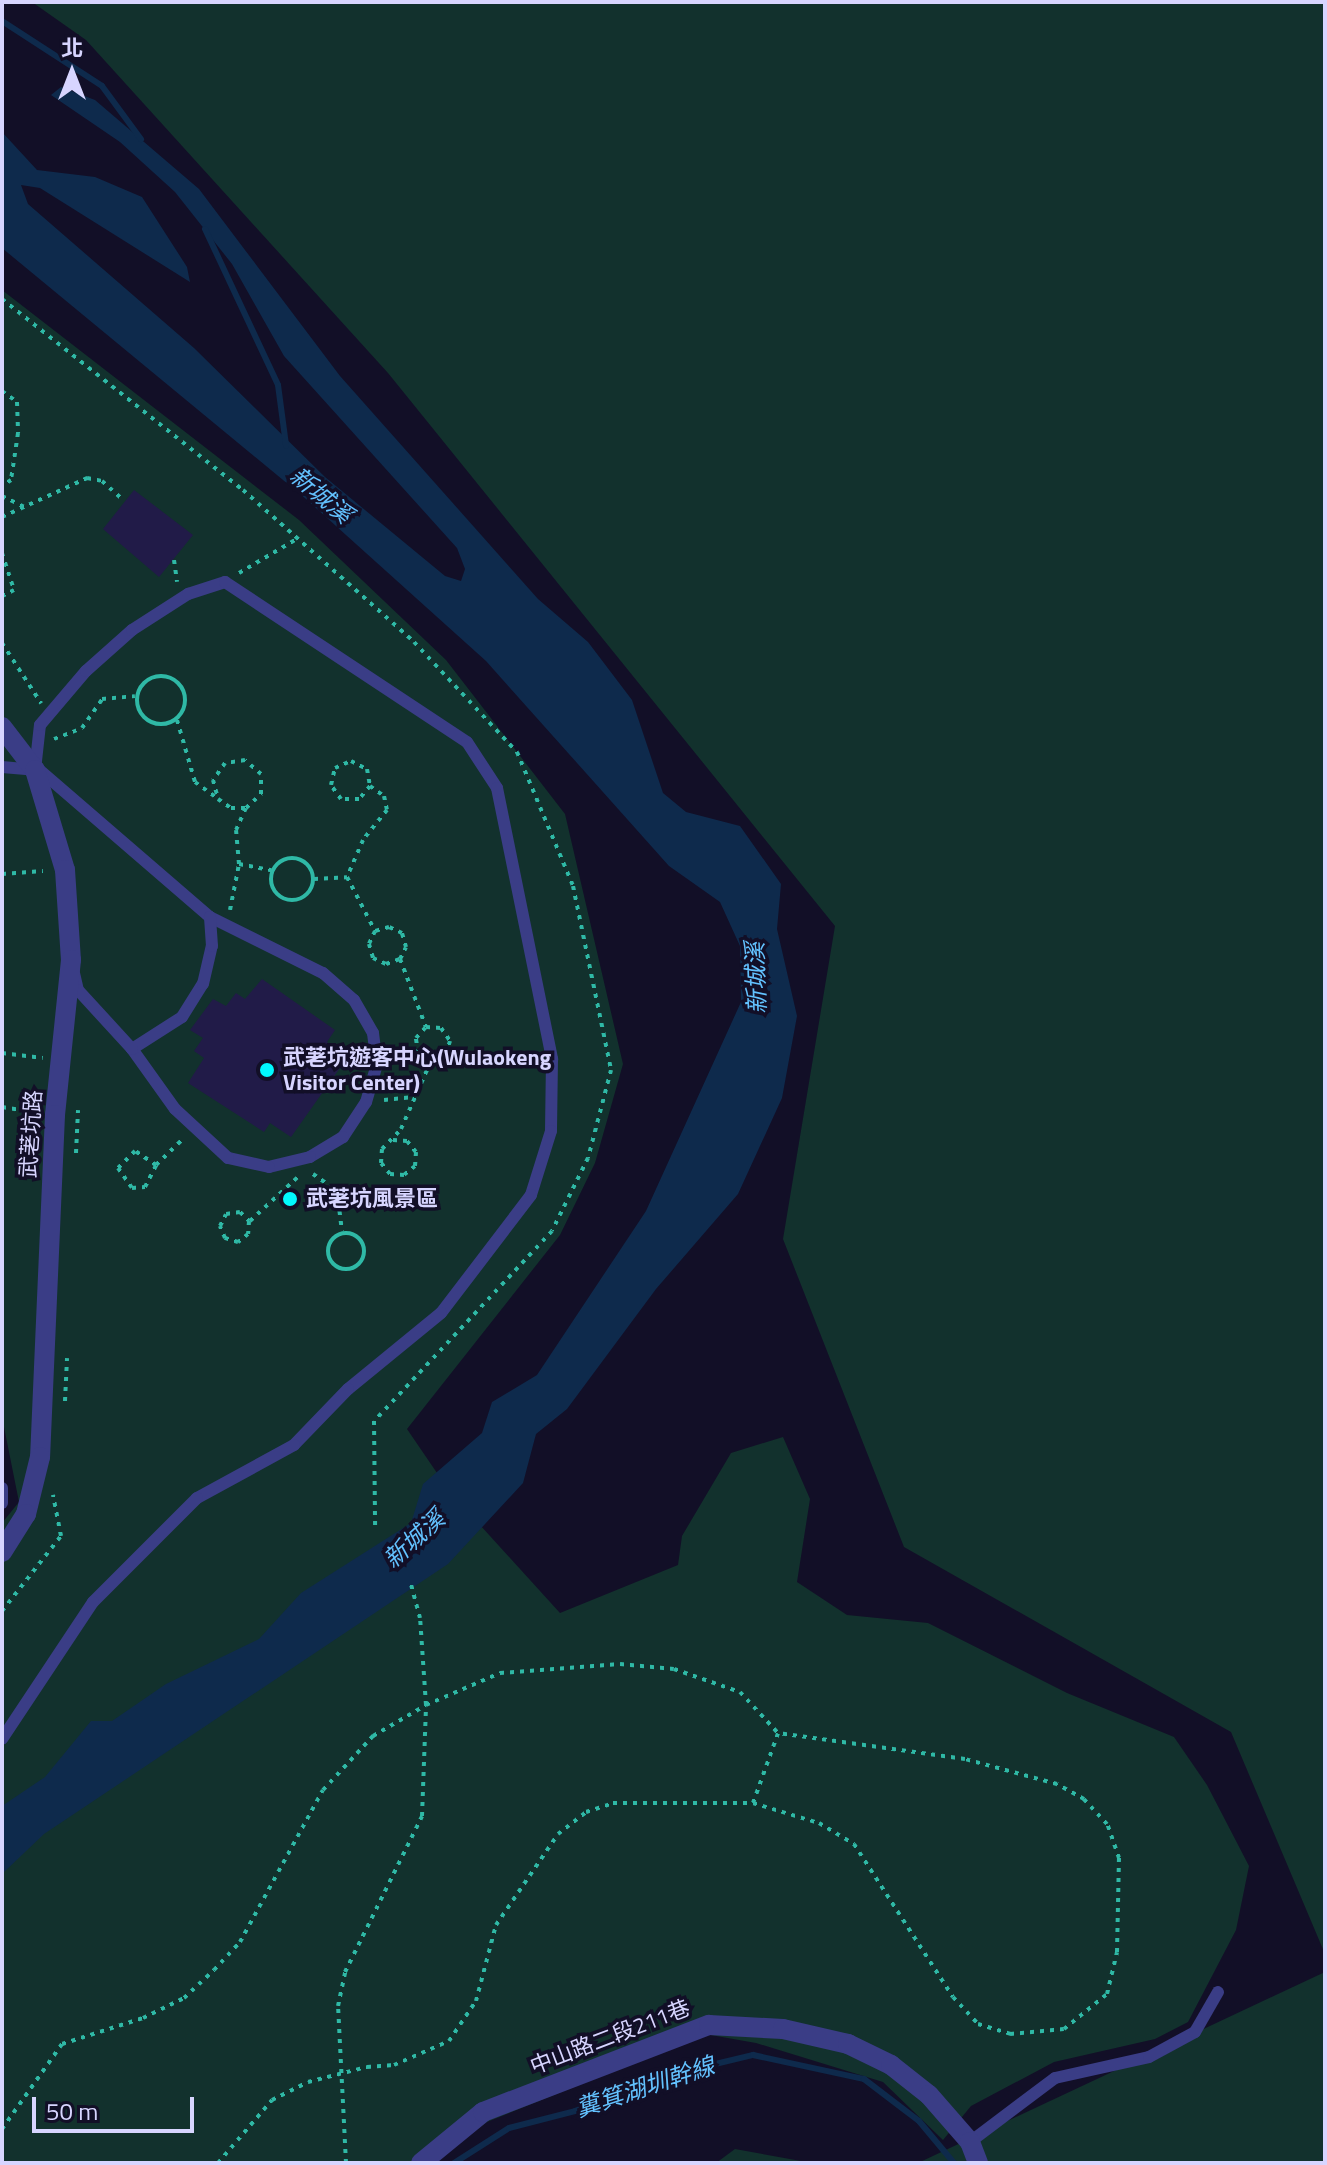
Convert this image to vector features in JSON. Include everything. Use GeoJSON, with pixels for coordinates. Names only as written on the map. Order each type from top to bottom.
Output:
{"type":"FeatureCollection","features":[{"type":"Feature","properties":{"kind":"street","name":"武荖坑路"},"geometry":{"type":"LineString","coordinates":[[2,727],[35,770],[65,870],[71,960],[55,1115],[40,1457],[26,1514],[2,1552]]}},
{"type":"Feature","properties":{"kind":"street","name":"中山路二段211巷"},"geometry":{"type":"LineString","coordinates":[[421,2163],[483,2112],[709,2025],[783,2029],[848,2044],[919,2087],[970,2142],[978,2163]]}},
{"type":"Feature","properties":{"kind":"lane"},"geometry":{"type":"LineString","coordinates":[[2,1739],[93,1602],[197,1498],[294,1445],[348,1389],[441,1313],[531,1195],[551,1131],[552,1059],[497,788],[467,742],[225,582],[188,594],[132,630],[40,725],[35,770]]}},
{"type":"Feature","properties":{"kind":"lane"},"geometry":{"type":"LineString","coordinates":[[2,767],[35,770],[210,917],[323,973],[354,1000],[373,1033],[377,1064],[366,1102],[343,1137],[310,1157],[269,1167],[228,1158],[193,1129],[132,1049],[78,990],[71,960]]}},
{"type":"Feature","properties":{"kind":"lane"},"geometry":{"type":"LineString","coordinates":[[132,1049],[182,1017],[203,984],[212,946],[210,917]]}},
{"type":"Feature","properties":{"kind":"lane"},"geometry":{"type":"LineString","coordinates":[[2,1488],[2,1503]]}},
{"type":"Feature","properties":{"kind":"lane"},"geometry":{"type":"LineString","coordinates":[[970,2142],[1055,2078],[1149,2057],[1195,2032],[1218,1992]]}},
{"type":"Feature","properties":{"kind":"path"},"geometry":{"type":"LineString","coordinates":[[2,299],[243,490],[295,540],[225,582]]}},
{"type":"Feature","properties":{"kind":"path"},"geometry":{"type":"LineString","coordinates":[[2,391],[17,402],[18,433],[11,480],[2,486]]}},
{"type":"Feature","properties":{"kind":"path"},"geometry":{"type":"LineString","coordinates":[[2,517],[87,478],[102,481],[122,499]]}},
{"type":"Feature","properties":{"kind":"path"},"geometry":{"type":"LineString","coordinates":[[2,496],[25,507]]}},
{"type":"Feature","properties":{"kind":"path"},"geometry":{"type":"LineString","coordinates":[[2,553],[14,590],[2,596]]}},
{"type":"Feature","properties":{"kind":"path"},"geometry":{"type":"LineString","coordinates":[[2,643],[49,714]]}},
{"type":"Feature","properties":{"kind":"path"},"geometry":{"type":"LineString","coordinates":[[177,720],[158,726],[141,716],[136,696],[146,680],[164,675],[181,685],[187,703],[177,720],[186,767],[231,808],[246,808]]}},
{"type":"Feature","properties":{"kind":"path"},"geometry":{"type":"LineString","coordinates":[[51,740],[82,728],[102,699],[136,696]]}},
{"type":"Feature","properties":{"kind":"path"},"geometry":{"type":"LineString","coordinates":[[218,799],[213,780],[225,763],[245,760],[261,774],[261,794],[246,808],[236,830],[239,864],[225,924]]}},
{"type":"Feature","properties":{"kind":"path"},"geometry":{"type":"LineString","coordinates":[[347,877],[363,840],[387,810],[384,796],[370,786],[367,769],[351,761],[335,768],[331,785],[341,799],[359,799],[370,786]]}},
{"type":"Feature","properties":{"kind":"path"},"geometry":{"type":"LineString","coordinates":[[286,857],[306,861],[314,879],[308,893],[295,900],[280,897],[271,885],[271,870],[286,857]]}},
{"type":"Feature","properties":{"kind":"path"},"geometry":{"type":"LineString","coordinates":[[239,864],[271,870]]}},
{"type":"Feature","properties":{"kind":"path"},"geometry":{"type":"LineString","coordinates":[[2,874],[65,870]]}},
{"type":"Feature","properties":{"kind":"path"},"geometry":{"type":"LineString","coordinates":[[314,879],[347,877]]}},
{"type":"Feature","properties":{"kind":"path"},"geometry":{"type":"LineString","coordinates":[[347,877],[375,931]]}},
{"type":"Feature","properties":{"kind":"path"},"geometry":{"type":"LineString","coordinates":[[389,927],[402,933],[406,947],[400,959],[386,964],[373,958],[369,944],[375,931],[389,927]]}},
{"type":"Feature","properties":{"kind":"path"},"geometry":{"type":"LineString","coordinates":[[400,959],[426,1027]]}},
{"type":"Feature","properties":{"kind":"path"},"geometry":{"type":"LineString","coordinates":[[426,1027],[416,1038],[418,1053],[431,1061]]}},
{"type":"Feature","properties":{"kind":"path"},"geometry":{"type":"LineString","coordinates":[[393,1140],[407,1141],[416,1152],[415,1166],[404,1175],[390,1174],[381,1163],[382,1149],[393,1140],[431,1061],[445,1056],[450,1041],[441,1028],[426,1027]]}},
{"type":"Feature","properties":{"kind":"path"},"geometry":{"type":"LineString","coordinates":[[2,1053],[62,1060]]}},
{"type":"Feature","properties":{"kind":"path"},"geometry":{"type":"LineString","coordinates":[[366,1102],[412,1097]]}},
{"type":"Feature","properties":{"kind":"path"},"geometry":{"type":"LineString","coordinates":[[2,1107],[55,1115]]}},
{"type":"Feature","properties":{"kind":"path"},"geometry":{"type":"LineString","coordinates":[[156,1165],[135,1151],[118,1168],[121,1181],[145,1187],[156,1165],[193,1129]]}},
{"type":"Feature","properties":{"kind":"path"},"geometry":{"type":"LineString","coordinates":[[249,1221],[240,1212],[226,1214],[220,1226],[225,1238],[238,1242],[248,1234],[249,1221],[279,1199],[310,1157]]}},
{"type":"Feature","properties":{"kind":"path"},"geometry":{"type":"LineString","coordinates":[[310,1157],[312,1173],[337,1191],[342,1232],[327,1251],[343,1269],[364,1256],[355,1234],[342,1232]]}},
{"type":"Feature","properties":{"kind":"path"},"geometry":{"type":"LineString","coordinates":[[375,1525],[374,1421],[460,1333]]}},
{"type":"Feature","properties":{"kind":"path"},"geometry":{"type":"LineString","coordinates":[[346,2163],[338,2006],[345,1972],[422,1816],[426,1705],[420,1618],[411,1584]]}},
{"type":"Feature","properties":{"kind":"path"},"geometry":{"type":"LineString","coordinates":[[2,2129],[62,2044],[143,2018],[184,1998],[214,1970],[240,1942],[323,1790],[373,1736],[426,1705],[500,1673],[620,1664],[674,1669],[740,1692],[778,1733],[965,1759],[1057,1784],[1084,1799],[1107,1824],[1119,1858],[1117,1952],[1107,1994],[1064,2029],[1010,2034],[978,2024],[953,1997],[854,1844],[819,1823],[753,1803],[660,1799],[586,1812],[558,1834],[496,1925],[476,2001],[449,2041],[394,2065],[367,2067],[308,2082],[272,2100],[218,2163]]}},
{"type":"Feature","properties":{"kind":"path"},"geometry":{"type":"LineString","coordinates":[[753,1803],[778,1733]]}},
{"type":"Feature","properties":{"kind":"green space"},"geometry":{"type":"Polygon","coordinates":[[[32,2],[1325,2],[1325,1954],[1231,1732],[904,1547],[783,1239],[835,926],[388,373],[86,40],[32,2]]]}},
{"type":"Feature","properties":{"kind":"green space","name":"武荖坑風景區"},"geometry":{"type":"Polygon","coordinates":[[[2,290],[299,520],[446,660],[565,814],[623,1064],[595,1163],[560,1235],[407,1429],[450,1492],[560,1613],[678,1565],[682,1536],[731,1453],[783,1437],[810,1499],[797,1582],[847,1615],[928,1623],[1067,1693],[1174,1737],[1207,1785],[1249,1866],[1236,1930],[1188,2022],[1155,2039],[1054,2062],[971,2106],[943,2140],[883,2082],[756,2043],[705,2034],[487,2122],[432,2163],[2,2163],[2,1523],[19,1502],[2,1417],[2,290]]]}},
{"type":"Feature","properties":{"kind":"green space"},"geometry":{"type":"Polygon","coordinates":[[[1325,1972],[1325,2163],[918,2163],[1325,1972]]]}},
{"type":"Feature","properties":{"kind":"green space"},"geometry":{"type":"Polygon","coordinates":[[[735,2149],[812,2163],[716,2163],[735,2149]]]}},
{"type":"Feature","properties":{"kind":"water","name":"新城溪"},"geometry":{"type":"Polygon","coordinates":[[[61,87],[95,100],[199,189],[340,376],[538,599],[588,642],[632,700],[663,793],[686,812],[740,826],[781,884],[777,929],[797,1016],[782,1098],[738,1194],[656,1289],[567,1409],[536,1434],[523,1483],[448,1564],[44,1834],[2,1874],[2,1806],[45,1777],[91,1721],[112,1721],[166,1684],[259,1639],[301,1593],[411,1523],[423,1484],[482,1433],[492,1402],[537,1375],[646,1211],[741,1002],[740,946],[720,902],[669,866],[486,661],[306,499],[2,248],[2,132],[37,170],[95,177],[142,197],[187,267],[190,282],[40,188],[21,185],[28,204],[194,348],[325,477],[445,576],[461,581],[465,569],[457,548],[284,356],[232,264],[175,192],[120,142],[51,95],[61,87]]]}},
{"type":"Feature","properties":{"kind":"building"},"geometry":{"type":"Polygon","coordinates":[[[134,490],[193,535],[159,577],[103,529],[134,490]]]}},
{"type":"Feature","properties":{"kind":"building","name":"武荖坑遊客中心(Wulaokeng Visitor Center)"},"geometry":{"type":"Polygon","coordinates":[[[262,979],[335,1030],[327,1042],[347,1058],[291,1137],[270,1123],[264,1132],[188,1083],[204,1058],[194,1051],[203,1038],[190,1030],[213,999],[226,1006],[236,993],[245,999],[262,979]]]}},
{"type":"Feature","properties":{"kind":"waterway"},"geometry":{"type":"LineString","coordinates":[[2,21],[102,86],[141,139]]}},
{"type":"Feature","properties":{"kind":"waterway"},"geometry":{"type":"LineString","coordinates":[[205,229],[278,385],[286,445]]}},
{"type":"Feature","properties":{"kind":"waterway","name":"糞箕湖圳幹線"},"geometry":{"type":"LineString","coordinates":[[454,2163],[509,2128],[575,2111],[657,2078],[753,2055],[864,2079],[919,2121],[954,2163]]}},
{"type":"Feature","properties":{"kind":"place","name":"武荖坑遊客中心(Wulaokeng Visitor Center)"},"geometry":{"type":"Point","coordinates":[267,1070]}},
{"type":"Feature","properties":{"kind":"place","name":"武荖坑風景區"},"geometry":{"type":"Point","coordinates":[290,1199]}}]}
